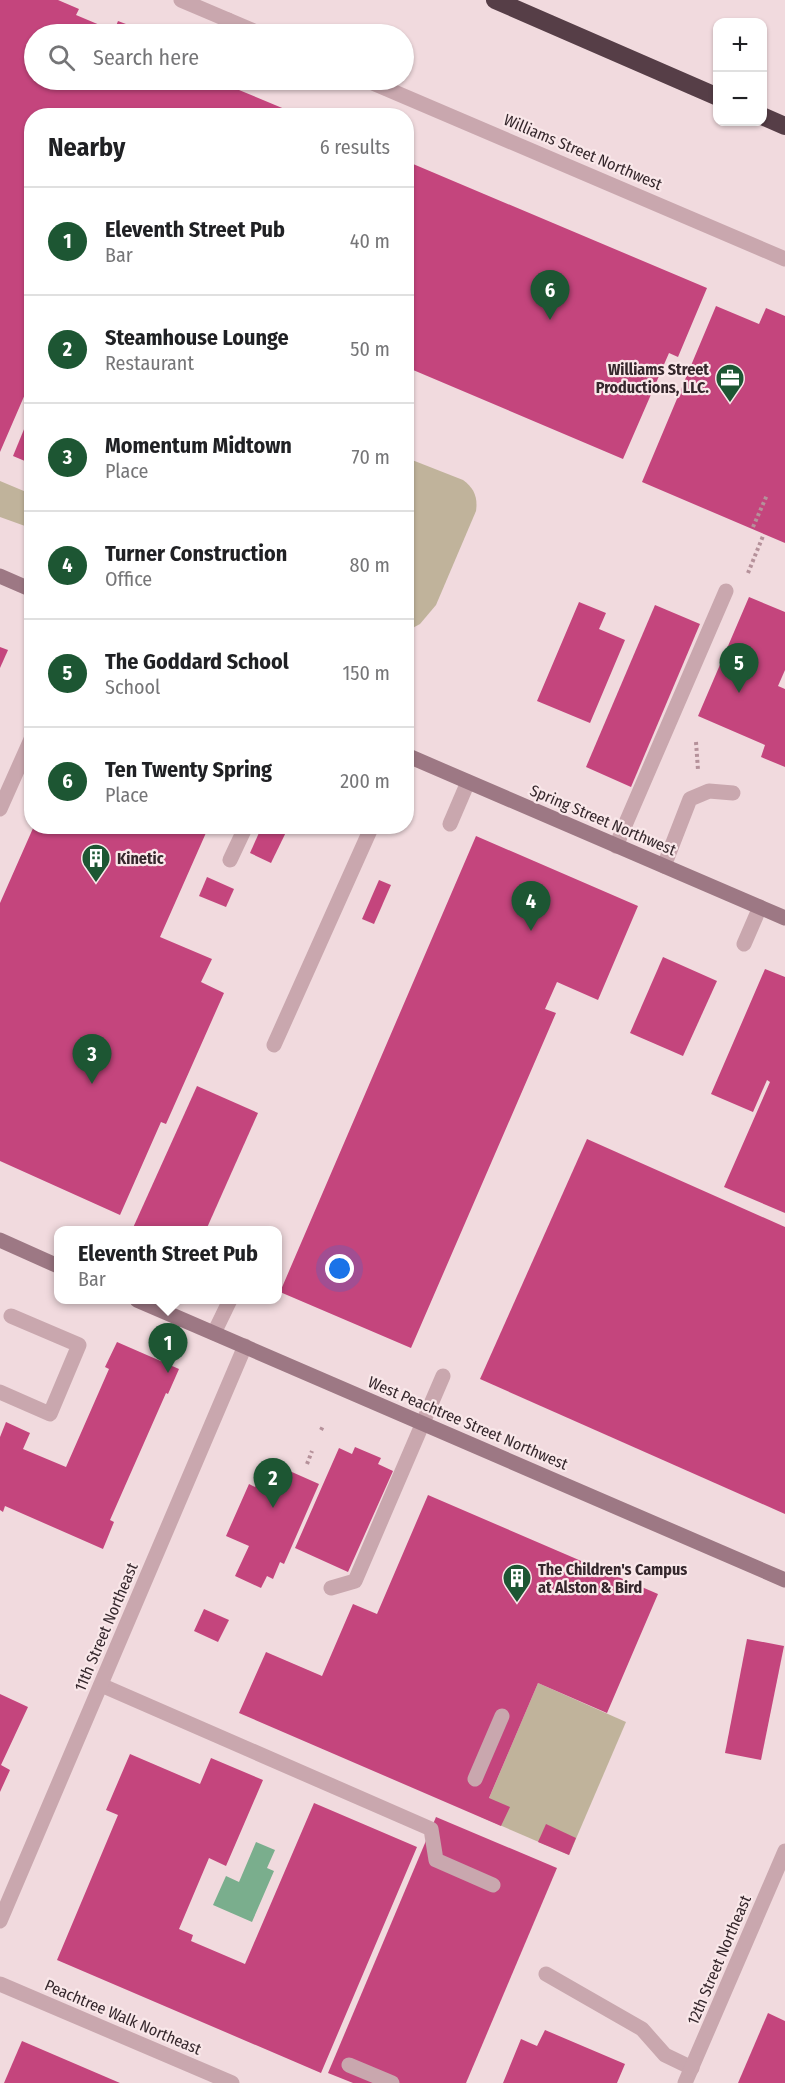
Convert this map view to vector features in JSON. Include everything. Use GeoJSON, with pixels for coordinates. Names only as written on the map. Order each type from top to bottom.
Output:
{"type":"FeatureCollection","features":[{"type":"Feature","properties":{"kind":"highway"},"geometry":{"type":"LineString","coordinates":[[495,0],[713,95]]}},
{"type":"Feature","properties":{"kind":"highway"},"geometry":{"type":"LineString","coordinates":[[767,118],[785,126]]}},
{"type":"Feature","properties":{"kind":"main road"},"geometry":{"type":"LineString","coordinates":[[0,576],[24,586]]}},
{"type":"Feature","properties":{"kind":"main road","name":"Spring Street Northwest"},"geometry":{"type":"LineString","coordinates":[[414,758],[785,918]]}},
{"type":"Feature","properties":{"kind":"main road"},"geometry":{"type":"LineString","coordinates":[[0,1240],[54,1264]]}},
{"type":"Feature","properties":{"kind":"main road","name":"West Peachtree Street Northwest"},"geometry":{"type":"LineString","coordinates":[[148,1304],[785,1580]]}},
{"type":"Feature","properties":{"kind":"street"},"geometry":{"type":"LineString","coordinates":[[181,0],[220,24]]}},
{"type":"Feature","properties":{"kind":"street","name":"Williams Street Northwest"},"geometry":{"type":"LineString","coordinates":[[389,90],[785,259]]}},
{"type":"Feature","properties":{"kind":"street"},"geometry":{"type":"LineString","coordinates":[[616,846],[726,591]]}},
{"type":"Feature","properties":{"kind":"street"},"geometry":{"type":"LineString","coordinates":[[0,809],[24,755]]}},
{"type":"Feature","properties":{"kind":"street"},"geometry":{"type":"LineString","coordinates":[[450,824],[468,782]]}},
{"type":"Feature","properties":{"kind":"street"},"geometry":{"type":"LineString","coordinates":[[664,866],[690,799],[709,791],[733,792]]}},
{"type":"Feature","properties":{"kind":"street"},"geometry":{"type":"LineString","coordinates":[[230,860],[242,834]]}},
{"type":"Feature","properties":{"kind":"street"},"geometry":{"type":"LineString","coordinates":[[274,1045],[368,834]]}},
{"type":"Feature","properties":{"kind":"street"},"geometry":{"type":"LineString","coordinates":[[744,944],[760,907]]}},
{"type":"Feature","properties":{"kind":"street"},"geometry":{"type":"LineString","coordinates":[[214,1333],[228,1304]]}},
{"type":"Feature","properties":{"kind":"street"},"geometry":{"type":"LineString","coordinates":[[0,1392],[50,1414],[79,1346],[11,1316]]}},
{"type":"Feature","properties":{"kind":"street","name":"11th Street Northeast"},"geometry":{"type":"LineString","coordinates":[[0,1921],[245,1347]]}},
{"type":"Feature","properties":{"kind":"street"},"geometry":{"type":"LineString","coordinates":[[331,1588],[356,1581],[443,1376]]}},
{"type":"Feature","properties":{"kind":"street"},"geometry":{"type":"LineString","coordinates":[[101,1685],[431,1830],[436,1860],[493,1885]]}},
{"type":"Feature","properties":{"kind":"street"},"geometry":{"type":"LineString","coordinates":[[475,1779],[502,1716]]}},
{"type":"Feature","properties":{"kind":"street","name":"12th Street Northeast"},"geometry":{"type":"LineString","coordinates":[[686,2083],[785,1851]]}},
{"type":"Feature","properties":{"kind":"street"},"geometry":{"type":"LineString","coordinates":[[546,1974],[642,2029],[665,2055],[692,2067]]}},
{"type":"Feature","properties":{"kind":"street","name":"Peachtree Walk Northeast"},"geometry":{"type":"LineString","coordinates":[[0,1984],[232,2083]]}},
{"type":"Feature","properties":{"kind":"street"},"geometry":{"type":"LineString","coordinates":[[349,2065],[392,2083]]}},
{"type":"Feature","properties":{"kind":"path"},"geometry":{"type":"LineString","coordinates":[[753,527],[767,495]]}},
{"type":"Feature","properties":{"kind":"path"},"geometry":{"type":"LineString","coordinates":[[748,573],[763,536]]}},
{"type":"Feature","properties":{"kind":"path"},"geometry":{"type":"LineString","coordinates":[[307,1464],[312,1451]]}},
{"type":"Feature","properties":{"kind":"shaded area"},"geometry":{"type":"Polygon","coordinates":[[[414,461],[463,480],[470,486],[476,497],[476,511],[436,605],[420,624],[414,627],[414,461]]]}},
{"type":"Feature","properties":{"kind":"shaded area"},"geometry":{"type":"Polygon","coordinates":[[[0,481],[24,491],[24,526],[0,517],[0,481]]]}},
{"type":"Feature","properties":{"kind":"shaded area"},"geometry":{"type":"Polygon","coordinates":[[[538,1683],[626,1722],[569,1855],[481,1817],[538,1683]]]}},
{"type":"Feature","properties":{"kind":"shaded area"},"geometry":{"type":"Polygon","coordinates":[[[256,1842],[275,1850],[267,1868],[274,1871],[252,1922],[213,1905],[226,1876],[239,1882],[256,1842]]]}},
{"type":"Feature","properties":{"kind":"building"},"geometry":{"type":"Polygon","coordinates":[[[0,0],[58,0],[79,9],[76,15],[97,24],[24,24],[24,90],[239,90],[282,108],[24,108],[24,396],[0,452],[0,0]]]}},
{"type":"Feature","properties":{"kind":"building"},"geometry":{"type":"Polygon","coordinates":[[[414,164],[707,288],[678,357],[669,353],[623,459],[414,370],[414,164]]]}},
{"type":"Feature","properties":{"kind":"building","name":"Williams Street Productions, LLC."},"geometry":{"type":"Polygon","coordinates":[[[716,306],[759,324],[766,308],[785,316],[785,543],[642,482],[716,306]]]}},
{"type":"Feature","properties":{"kind":"building"},"geometry":{"type":"Polygon","coordinates":[[[24,429],[24,461],[13,456],[24,429]]]}},
{"type":"Feature","properties":{"kind":"building"},"geometry":{"type":"Polygon","coordinates":[[[749,597],[785,612],[785,670],[778,686],[785,689],[785,767],[761,757],[765,745],[698,716],[749,597]]]}},
{"type":"Feature","properties":{"kind":"building"},"geometry":{"type":"Polygon","coordinates":[[[579,602],[606,613],[599,629],[625,640],[590,723],[537,701],[579,602]]]}},
{"type":"Feature","properties":{"kind":"building"},"geometry":{"type":"Polygon","coordinates":[[[655,605],[700,624],[631,787],[586,767],[655,605]]]}},
{"type":"Feature","properties":{"kind":"building"},"geometry":{"type":"Polygon","coordinates":[[[0,647],[8,650],[0,668],[0,647]]]}},
{"type":"Feature","properties":{"kind":"building"},"geometry":{"type":"Polygon","coordinates":[[[30,834],[205,834],[160,937],[212,959],[201,982],[224,993],[166,1124],[161,1122],[120,1215],[0,1161],[0,903],[30,834]]]}},
{"type":"Feature","properties":{"kind":"building"},"geometry":{"type":"Polygon","coordinates":[[[258,834],[285,834],[271,863],[250,853],[258,834]]]}},
{"type":"Feature","properties":{"kind":"building"},"geometry":{"type":"Polygon","coordinates":[[[476,836],[638,906],[598,1000],[557,982],[545,1009],[556,1013],[411,1348],[282,1293],[282,1287],[476,836]]]}},
{"type":"Feature","properties":{"kind":"building"},"geometry":{"type":"Polygon","coordinates":[[[207,877],[234,889],[226,907],[199,896],[207,877]]]}},
{"type":"Feature","properties":{"kind":"building"},"geometry":{"type":"Polygon","coordinates":[[[379,880],[391,885],[374,924],[362,919],[379,880]]]}},
{"type":"Feature","properties":{"kind":"building"},"geometry":{"type":"Polygon","coordinates":[[[663,957],[717,981],[683,1056],[630,1033],[663,957]]]}},
{"type":"Feature","properties":{"kind":"building"},"geometry":{"type":"Polygon","coordinates":[[[765,969],[785,977],[785,1213],[724,1187],[770,1082],[767,1080],[753,1112],[711,1094],[765,969]]]}},
{"type":"Feature","properties":{"kind":"building"},"geometry":{"type":"Polygon","coordinates":[[[197,1086],[258,1113],[208,1226],[134,1226],[197,1086]]]}},
{"type":"Feature","properties":{"kind":"building"},"geometry":{"type":"Polygon","coordinates":[[[587,1139],[785,1227],[785,1514],[480,1379],[587,1139]]]}},
{"type":"Feature","properties":{"kind":"building"},"geometry":{"type":"Polygon","coordinates":[[[117,1342],[179,1369],[168,1394],[166,1393],[110,1520],[114,1522],[103,1549],[5,1506],[3,1512],[0,1510],[0,1437],[6,1422],[30,1433],[23,1449],[66,1467],[109,1369],[105,1367],[117,1342]]]}},
{"type":"Feature","properties":{"kind":"building"},"geometry":{"type":"Polygon","coordinates":[[[355,1447],[381,1458],[378,1464],[393,1471],[348,1572],[295,1548],[339,1448],[352,1454],[355,1447]]]}},
{"type":"Feature","properties":{"kind":"building"},"geometry":{"type":"Polygon","coordinates":[[[267,1461],[319,1484],[284,1564],[280,1562],[273,1579],[267,1576],[261,1588],[235,1576],[249,1546],[226,1536],[249,1484],[255,1487],[267,1461]]]}},
{"type":"Feature","properties":{"kind":"building"},"geometry":{"type":"Polygon","coordinates":[[[428,1495],[658,1594],[607,1713],[538,1683],[489,1798],[510,1807],[501,1826],[239,1713],[266,1652],[322,1676],[353,1604],[377,1614],[428,1495]]]}},
{"type":"Feature","properties":{"kind":"building"},"geometry":{"type":"Polygon","coordinates":[[[204,1609],[229,1620],[218,1642],[194,1631],[204,1609]]]}},
{"type":"Feature","properties":{"kind":"building"},"geometry":{"type":"Polygon","coordinates":[[[747,1639],[784,1646],[761,1760],[725,1753],[747,1639]]]}},
{"type":"Feature","properties":{"kind":"building"},"geometry":{"type":"Polygon","coordinates":[[[0,1694],[28,1707],[1,1765],[10,1770],[0,1792],[0,1694]]]}},
{"type":"Feature","properties":{"kind":"building"},"geometry":{"type":"Polygon","coordinates":[[[130,1754],[200,1784],[211,1758],[263,1780],[226,1866],[209,1858],[179,1929],[193,1935],[191,1941],[245,1964],[314,1803],[417,1847],[321,2073],[57,1960],[118,1815],[106,1810],[130,1754]]]}},
{"type":"Feature","properties":{"kind":"building"},"geometry":{"type":"Polygon","coordinates":[[[436,1817],[557,1868],[466,2083],[353,2083],[328,2073],[436,1817]]]}},
{"type":"Feature","properties":{"kind":"building"},"geometry":{"type":"Polygon","coordinates":[[[546,1824],[576,1838],[569,1855],[538,1842],[546,1824]]]}},
{"type":"Feature","properties":{"kind":"building"},"geometry":{"type":"Polygon","coordinates":[[[768,2013],[785,2021],[785,2083],[738,2083],[768,2013]]]}},
{"type":"Feature","properties":{"kind":"building"},"geometry":{"type":"Polygon","coordinates":[[[545,2030],[625,2064],[617,2083],[503,2083],[521,2039],[537,2046],[545,2030]]]}},
{"type":"Feature","properties":{"kind":"building"},"geometry":{"type":"Polygon","coordinates":[[[22,2041],[120,2083],[4,2083],[22,2041]]]}},
{"type":"Feature","properties":{"kind":"place","name":"Ten Twenty Spring"},"geometry":{"type":"Point","coordinates":[550,320]}},
{"type":"Feature","properties":{"kind":"place","name":"Williams Street Productions, LLC."},"geometry":{"type":"Point","coordinates":[730,404]}},
{"type":"Feature","properties":{"kind":"place","name":"The Goddard School"},"geometry":{"type":"Point","coordinates":[739,693]}},
{"type":"Feature","properties":{"kind":"place","name":"Kinetic"},"geometry":{"type":"Point","coordinates":[96,884]}},
{"type":"Feature","properties":{"kind":"place","name":"Turner Construction"},"geometry":{"type":"Point","coordinates":[531,931]}},
{"type":"Feature","properties":{"kind":"place","name":"Momentum Midtown"},"geometry":{"type":"Point","coordinates":[92,1084]}},
{"type":"Feature","properties":{"kind":"place","name":"Eleventh Street Pub"},"geometry":{"type":"Point","coordinates":[168,1373]}},
{"type":"Feature","properties":{"kind":"place","name":"Steamhouse Lounge"},"geometry":{"type":"Point","coordinates":[273,1508]}},
{"type":"Feature","properties":{"kind":"place","name":"The Children's Campus at Alston & Bird"},"geometry":{"type":"Point","coordinates":[517,1604]}}]}
